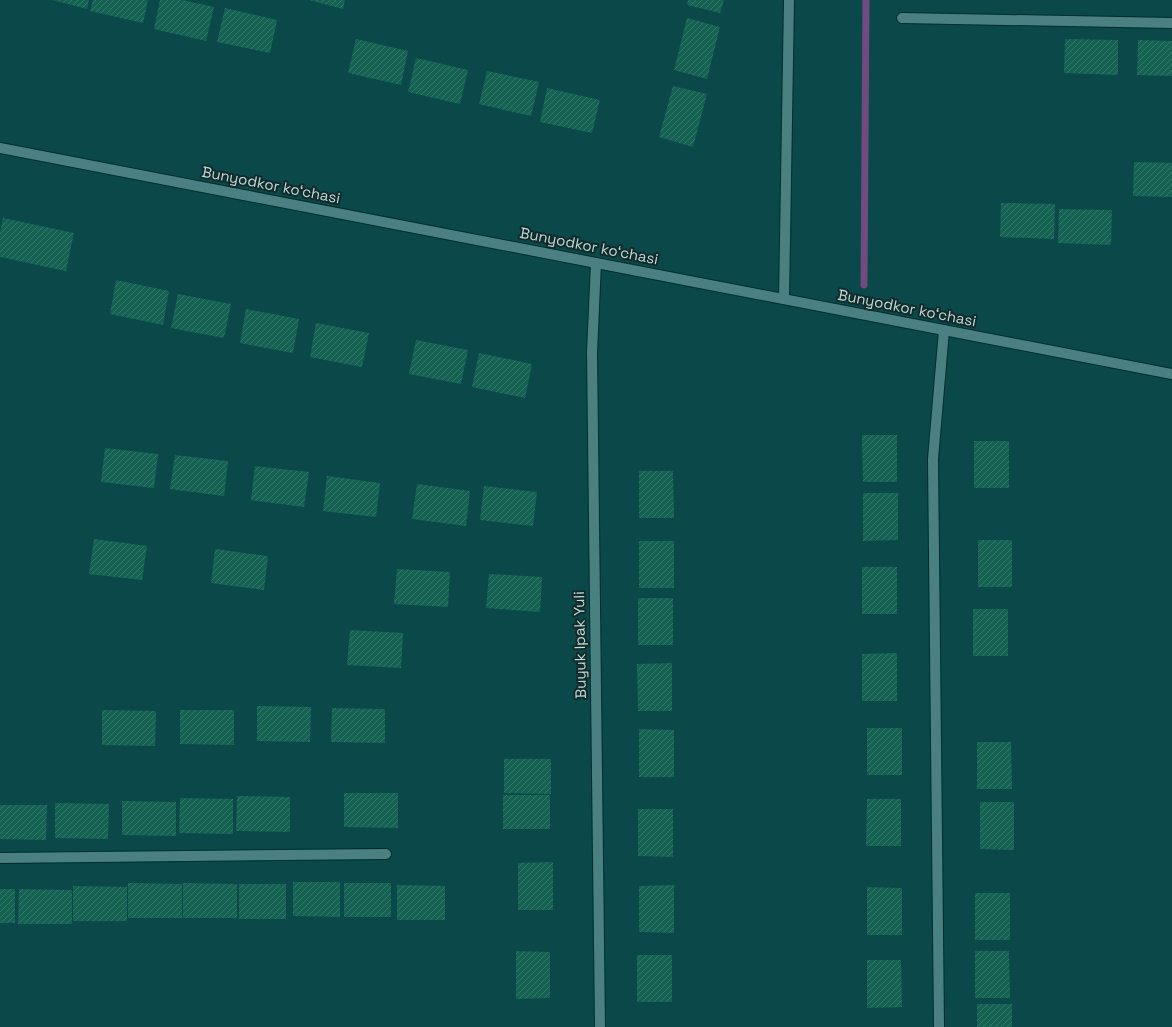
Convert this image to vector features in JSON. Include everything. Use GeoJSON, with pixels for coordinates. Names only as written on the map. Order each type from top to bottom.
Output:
{"type":"FeatureCollection","features":[{"type":"Feature","properties":{"kind":"street"},"geometry":{"type":"LineString","coordinates":[[784,299],[789,0]]}},
{"type":"Feature","properties":{"kind":"street"},"geometry":{"type":"LineString","coordinates":[[902,18],[1172,23]]}},
{"type":"Feature","properties":{"kind":"street","name":"Bunyodkor koʻchasi"},"geometry":{"type":"LineString","coordinates":[[0,148],[1172,374]]}},
{"type":"Feature","properties":{"kind":"street","name":"Buyuk Ipak Yuli"},"geometry":{"type":"LineString","coordinates":[[596,263],[592,352],[600,1027]]}},
{"type":"Feature","properties":{"kind":"street"},"geometry":{"type":"LineString","coordinates":[[939,1027],[933,459],[944,330]]}},
{"type":"Feature","properties":{"kind":"street"},"geometry":{"type":"LineString","coordinates":[[0,858],[386,854]]}},
{"type":"Feature","properties":{"kind":"building"},"geometry":{"type":"Polygon","coordinates":[[[52,0],[89,0],[87,9],[52,0]]]}},
{"type":"Feature","properties":{"kind":"building"},"geometry":{"type":"Polygon","coordinates":[[[93,0],[148,0],[143,23],[90,11],[93,0]]]}},
{"type":"Feature","properties":{"kind":"building"},"geometry":{"type":"Polygon","coordinates":[[[160,0],[182,0],[214,7],[206,41],[154,29],[160,0]]]}},
{"type":"Feature","properties":{"kind":"building"},"geometry":{"type":"Polygon","coordinates":[[[309,0],[345,0],[343,9],[309,0]]]}},
{"type":"Feature","properties":{"kind":"building"},"geometry":{"type":"Polygon","coordinates":[[[688,0],[724,0],[720,13],[687,5],[688,0]]]}},
{"type":"Feature","properties":{"kind":"building"},"geometry":{"type":"Polygon","coordinates":[[[225,8],[277,20],[270,53],[217,42],[225,8]]]}},
{"type":"Feature","properties":{"kind":"building"},"geometry":{"type":"Polygon","coordinates":[[[687,18],[720,27],[707,79],[674,70],[687,18]]]}},
{"type":"Feature","properties":{"kind":"building"},"geometry":{"type":"Polygon","coordinates":[[[356,39],[408,51],[401,85],[348,73],[356,39]]]}},
{"type":"Feature","properties":{"kind":"building"},"geometry":{"type":"Polygon","coordinates":[[[1065,39],[1118,40],[1118,75],[1064,73],[1065,39]]]}},
{"type":"Feature","properties":{"kind":"building"},"geometry":{"type":"Polygon","coordinates":[[[1138,40],[1172,41],[1172,76],[1137,75],[1138,40]]]}},
{"type":"Feature","properties":{"kind":"building"},"geometry":{"type":"Polygon","coordinates":[[[416,58],[468,70],[460,104],[408,92],[416,58]]]}},
{"type":"Feature","properties":{"kind":"building"},"geometry":{"type":"Polygon","coordinates":[[[487,71],[539,82],[531,116],[479,104],[487,71]]]}},
{"type":"Feature","properties":{"kind":"building"},"geometry":{"type":"Polygon","coordinates":[[[673,86],[707,94],[693,147],[659,137],[673,86]]]}},
{"type":"Feature","properties":{"kind":"building"},"geometry":{"type":"Polygon","coordinates":[[[547,88],[600,100],[592,133],[540,122],[547,88]]]}},
{"type":"Feature","properties":{"kind":"building"},"geometry":{"type":"Polygon","coordinates":[[[1134,162],[1172,163],[1172,197],[1133,196],[1134,162]]]}},
{"type":"Feature","properties":{"kind":"building"},"geometry":{"type":"Polygon","coordinates":[[[1001,203],[1055,204],[1054,239],[1000,237],[1001,203]]]}},
{"type":"Feature","properties":{"kind":"building"},"geometry":{"type":"Polygon","coordinates":[[[1059,209],[1112,210],[1111,245],[1058,243],[1059,209]]]}},
{"type":"Feature","properties":{"kind":"building"},"geometry":{"type":"Polygon","coordinates":[[[3,218],[74,233],[66,271],[0,257],[0,232],[3,218]]]}},
{"type":"Feature","properties":{"kind":"building"},"geometry":{"type":"Polygon","coordinates":[[[116,280],[169,291],[163,325],[110,314],[116,280]]]}},
{"type":"Feature","properties":{"kind":"building"},"geometry":{"type":"Polygon","coordinates":[[[178,294],[231,304],[224,338],[171,328],[178,294]]]}},
{"type":"Feature","properties":{"kind":"building"},"geometry":{"type":"Polygon","coordinates":[[[246,309],[299,319],[293,353],[240,343],[246,309]]]}},
{"type":"Feature","properties":{"kind":"building"},"geometry":{"type":"Polygon","coordinates":[[[316,323],[369,333],[362,367],[310,357],[316,323]]]}},
{"type":"Feature","properties":{"kind":"building"},"geometry":{"type":"Polygon","coordinates":[[[416,340],[468,350],[461,384],[409,374],[416,340]]]}},
{"type":"Feature","properties":{"kind":"building"},"geometry":{"type":"Polygon","coordinates":[[[479,353],[532,364],[525,398],[472,387],[479,353]]]}},
{"type":"Feature","properties":{"kind":"building"},"geometry":{"type":"Polygon","coordinates":[[[862,435],[897,435],[897,482],[863,482],[862,435]]]}},
{"type":"Feature","properties":{"kind":"building"},"geometry":{"type":"Polygon","coordinates":[[[974,441],[1009,441],[1009,488],[974,488],[974,441]]]}},
{"type":"Feature","properties":{"kind":"building"},"geometry":{"type":"Polygon","coordinates":[[[105,448],[158,454],[154,488],[101,482],[105,448]]]}},
{"type":"Feature","properties":{"kind":"building"},"geometry":{"type":"Polygon","coordinates":[[[175,455],[228,461],[224,496],[170,489],[175,455]]]}},
{"type":"Feature","properties":{"kind":"building"},"geometry":{"type":"Polygon","coordinates":[[[255,466],[309,472],[304,507],[251,500],[255,466]]]}},
{"type":"Feature","properties":{"kind":"building"},"geometry":{"type":"Polygon","coordinates":[[[639,471],[673,471],[674,518],[639,518],[639,471]]]}},
{"type":"Feature","properties":{"kind":"building"},"geometry":{"type":"Polygon","coordinates":[[[327,476],[380,483],[376,517],[323,511],[327,476]]]}},
{"type":"Feature","properties":{"kind":"building"},"geometry":{"type":"Polygon","coordinates":[[[417,484],[470,491],[466,526],[412,519],[417,484]]]}},
{"type":"Feature","properties":{"kind":"building"},"geometry":{"type":"Polygon","coordinates":[[[484,486],[537,492],[533,526],[480,520],[484,486]]]}},
{"type":"Feature","properties":{"kind":"building"},"geometry":{"type":"Polygon","coordinates":[[[863,493],[898,493],[898,540],[863,541],[863,493]]]}},
{"type":"Feature","properties":{"kind":"building"},"geometry":{"type":"Polygon","coordinates":[[[94,539],[147,546],[142,580],[89,574],[94,539]]]}},
{"type":"Feature","properties":{"kind":"building"},"geometry":{"type":"Polygon","coordinates":[[[978,540],[1012,540],[1012,587],[978,587],[978,540]]]}},
{"type":"Feature","properties":{"kind":"building"},"geometry":{"type":"Polygon","coordinates":[[[639,541],[674,541],[674,588],[639,588],[639,541]]]}},
{"type":"Feature","properties":{"kind":"building"},"geometry":{"type":"Polygon","coordinates":[[[215,549],[268,556],[264,590],[211,583],[215,549]]]}},
{"type":"Feature","properties":{"kind":"building"},"geometry":{"type":"Polygon","coordinates":[[[862,567],[897,567],[897,614],[862,614],[862,567]]]}},
{"type":"Feature","properties":{"kind":"building"},"geometry":{"type":"Polygon","coordinates":[[[397,569],[450,572],[448,607],[394,604],[397,569]]]}},
{"type":"Feature","properties":{"kind":"building"},"geometry":{"type":"Polygon","coordinates":[[[489,574],[542,577],[540,612],[486,608],[489,574]]]}},
{"type":"Feature","properties":{"kind":"building"},"geometry":{"type":"Polygon","coordinates":[[[638,598],[673,598],[673,645],[638,645],[638,598]]]}},
{"type":"Feature","properties":{"kind":"building"},"geometry":{"type":"Polygon","coordinates":[[[973,609],[1008,609],[1008,656],[973,656],[973,609]]]}},
{"type":"Feature","properties":{"kind":"building"},"geometry":{"type":"Polygon","coordinates":[[[350,630],[403,633],[401,668],[347,665],[350,630]]]}},
{"type":"Feature","properties":{"kind":"building"},"geometry":{"type":"Polygon","coordinates":[[[897,653],[897,701],[862,701],[862,654],[897,653]]]}},
{"type":"Feature","properties":{"kind":"building"},"geometry":{"type":"Polygon","coordinates":[[[672,663],[672,711],[638,711],[637,664],[672,663]]]}},
{"type":"Feature","properties":{"kind":"building"},"geometry":{"type":"Polygon","coordinates":[[[257,706],[311,707],[310,742],[257,741],[257,706]]]}},
{"type":"Feature","properties":{"kind":"building"},"geometry":{"type":"Polygon","coordinates":[[[332,708],[385,709],[385,743],[331,742],[332,708]]]}},
{"type":"Feature","properties":{"kind":"building"},"geometry":{"type":"Polygon","coordinates":[[[102,710],[156,711],[155,746],[102,745],[102,710]]]}},
{"type":"Feature","properties":{"kind":"building"},"geometry":{"type":"Polygon","coordinates":[[[180,710],[234,710],[234,745],[180,744],[180,710]]]}},
{"type":"Feature","properties":{"kind":"building"},"geometry":{"type":"Polygon","coordinates":[[[867,728],[902,728],[902,775],[867,775],[867,728]]]}},
{"type":"Feature","properties":{"kind":"building"},"geometry":{"type":"Polygon","coordinates":[[[639,729],[674,730],[674,777],[639,777],[639,729]]]}},
{"type":"Feature","properties":{"kind":"building"},"geometry":{"type":"Polygon","coordinates":[[[977,742],[1011,742],[1012,789],[977,789],[977,742]]]}},
{"type":"Feature","properties":{"kind":"building"},"geometry":{"type":"Polygon","coordinates":[[[504,759],[551,759],[551,794],[504,793],[504,759]]]}},
{"type":"Feature","properties":{"kind":"building"},"geometry":{"type":"Polygon","coordinates":[[[344,793],[398,793],[398,828],[344,827],[344,793]]]}},
{"type":"Feature","properties":{"kind":"building"},"geometry":{"type":"Polygon","coordinates":[[[503,795],[550,795],[550,829],[503,829],[503,795]]]}},
{"type":"Feature","properties":{"kind":"building"},"geometry":{"type":"Polygon","coordinates":[[[237,796],[290,797],[290,832],[236,831],[237,796]]]}},
{"type":"Feature","properties":{"kind":"building"},"geometry":{"type":"Polygon","coordinates":[[[180,798],[233,799],[233,834],[179,833],[180,798]]]}},
{"type":"Feature","properties":{"kind":"building"},"geometry":{"type":"Polygon","coordinates":[[[867,799],[901,799],[901,846],[866,846],[867,799]]]}},
{"type":"Feature","properties":{"kind":"building"},"geometry":{"type":"Polygon","coordinates":[[[122,801],[176,802],[176,836],[122,835],[122,801]]]}},
{"type":"Feature","properties":{"kind":"building"},"geometry":{"type":"Polygon","coordinates":[[[980,802],[1014,802],[1014,850],[980,849],[980,802]]]}},
{"type":"Feature","properties":{"kind":"building"},"geometry":{"type":"Polygon","coordinates":[[[55,803],[109,804],[108,839],[55,838],[55,803]]]}},
{"type":"Feature","properties":{"kind":"building"},"geometry":{"type":"Polygon","coordinates":[[[0,805],[47,805],[46,840],[0,839],[0,805]]]}},
{"type":"Feature","properties":{"kind":"building"},"geometry":{"type":"Polygon","coordinates":[[[638,809],[673,809],[673,857],[638,856],[638,809]]]}},
{"type":"Feature","properties":{"kind":"building"},"geometry":{"type":"Polygon","coordinates":[[[553,862],[553,910],[518,910],[518,863],[553,862]]]}},
{"type":"Feature","properties":{"kind":"building"},"geometry":{"type":"Polygon","coordinates":[[[293,882],[340,882],[340,917],[293,916],[293,882]]]}},
{"type":"Feature","properties":{"kind":"building"},"geometry":{"type":"Polygon","coordinates":[[[128,883],[182,884],[182,918],[128,918],[128,883]]]}},
{"type":"Feature","properties":{"kind":"building"},"geometry":{"type":"Polygon","coordinates":[[[183,883],[237,884],[237,918],[183,918],[183,883]]]}},
{"type":"Feature","properties":{"kind":"building"},"geometry":{"type":"Polygon","coordinates":[[[344,883],[391,883],[391,917],[344,917],[344,883]]]}},
{"type":"Feature","properties":{"kind":"building"},"geometry":{"type":"Polygon","coordinates":[[[239,884],[286,884],[286,919],[239,919],[239,884]]]}},
{"type":"Feature","properties":{"kind":"building"},"geometry":{"type":"Polygon","coordinates":[[[397,885],[445,886],[445,920],[397,920],[397,885]]]}},
{"type":"Feature","properties":{"kind":"building"},"geometry":{"type":"Polygon","coordinates":[[[674,885],[674,933],[639,932],[639,886],[674,885]]]}},
{"type":"Feature","properties":{"kind":"building"},"geometry":{"type":"Polygon","coordinates":[[[73,886],[127,887],[127,921],[73,921],[73,886]]]}},
{"type":"Feature","properties":{"kind":"building"},"geometry":{"type":"Polygon","coordinates":[[[867,887],[902,888],[902,935],[867,935],[867,887]]]}},
{"type":"Feature","properties":{"kind":"building"},"geometry":{"type":"Polygon","coordinates":[[[0,889],[15,889],[15,923],[0,923],[0,889]]]}},
{"type":"Feature","properties":{"kind":"building"},"geometry":{"type":"Polygon","coordinates":[[[19,889],[72,890],[72,924],[18,924],[19,889]]]}},
{"type":"Feature","properties":{"kind":"building"},"geometry":{"type":"Polygon","coordinates":[[[975,893],[1010,893],[1010,940],[975,940],[975,893]]]}},
{"type":"Feature","properties":{"kind":"building"},"geometry":{"type":"Polygon","coordinates":[[[516,951],[550,952],[550,998],[516,999],[516,951]]]}},
{"type":"Feature","properties":{"kind":"building"},"geometry":{"type":"Polygon","coordinates":[[[975,951],[1009,951],[1010,998],[975,998],[975,951]]]}},
{"type":"Feature","properties":{"kind":"building"},"geometry":{"type":"Polygon","coordinates":[[[637,955],[672,955],[672,1002],[637,1002],[637,955]]]}},
{"type":"Feature","properties":{"kind":"building"},"geometry":{"type":"Polygon","coordinates":[[[867,960],[901,960],[902,1007],[867,1008],[867,960]]]}},
{"type":"Feature","properties":{"kind":"building"},"geometry":{"type":"Polygon","coordinates":[[[977,1004],[1012,1004],[1012,1027],[977,1027],[977,1004]]]}},
{"type":"Feature","properties":{"kind":"waterway"},"geometry":{"type":"LineString","coordinates":[[864,285],[866,0]]}}]}
